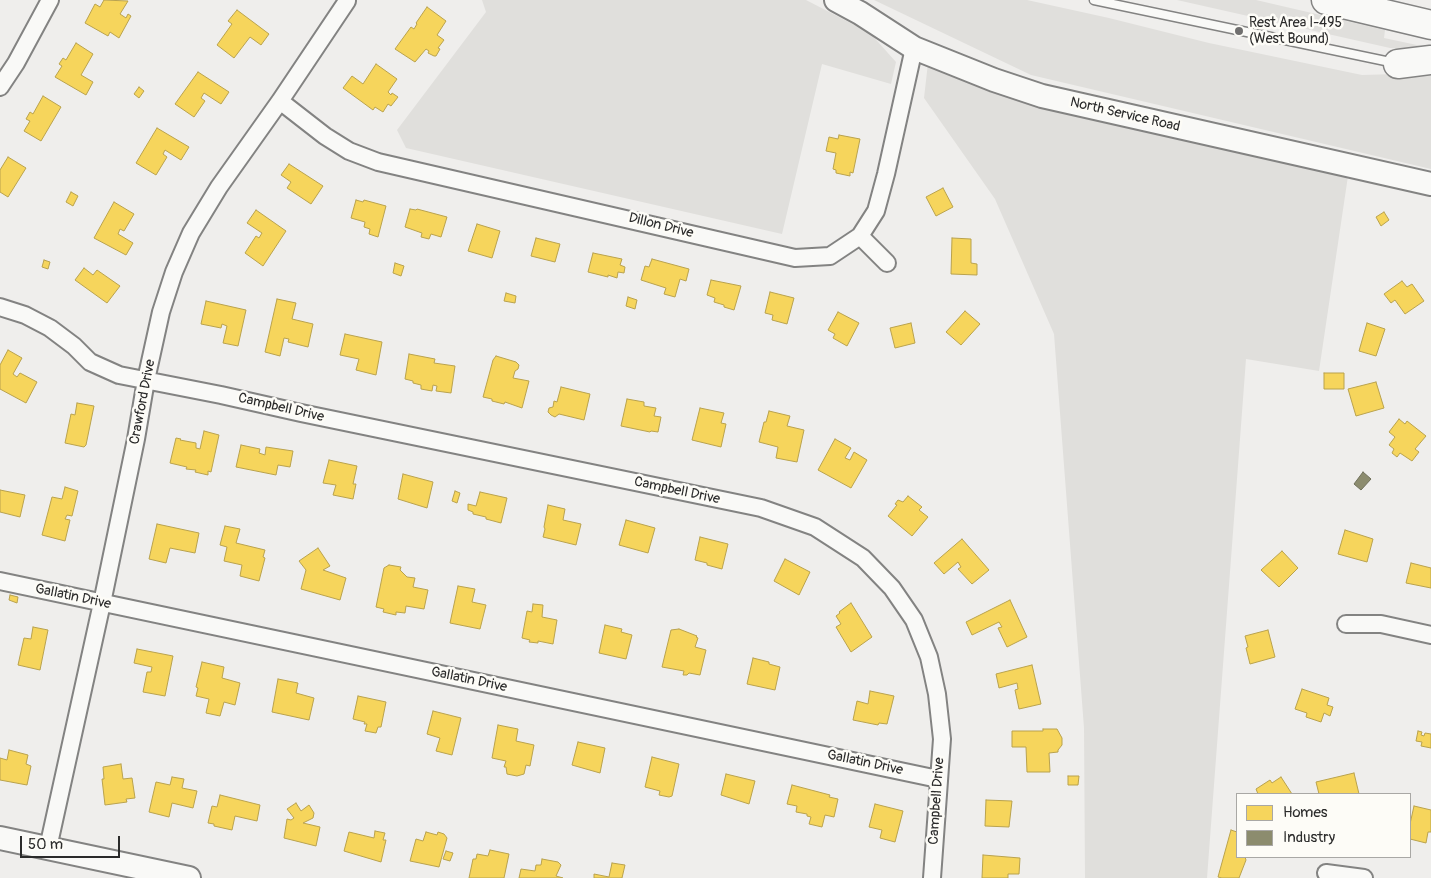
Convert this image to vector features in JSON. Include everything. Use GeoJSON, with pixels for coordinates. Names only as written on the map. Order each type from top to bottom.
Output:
{"type":"FeatureCollection","features":[{"type":"Feature","properties":{"kind":"highway"},"geometry":{"type":"LineString","coordinates":[[1326,0],[1431,25]]}},
{"type":"Feature","properties":{"kind":"highway"},"geometry":{"type":"LineString","coordinates":[[1398,64],[1431,60]]}},
{"type":"Feature","properties":{"kind":"main road","name":"North Service Road"},"geometry":{"type":"LineString","coordinates":[[836,0],[860,13],[914,48],[994,80],[1042,96],[1431,184]]}},
{"type":"Feature","properties":{"kind":"main road"},"geometry":{"type":"LineString","coordinates":[[0,838],[189,878]]}},
{"type":"Feature","properties":{"kind":"street"},"geometry":{"type":"LineString","coordinates":[[0,87],[16,63],[50,0]]}},
{"type":"Feature","properties":{"kind":"street","name":"Crawford Drive"},"geometry":{"type":"LineString","coordinates":[[48,848],[102,603],[136,439],[146,380],[161,312],[174,272],[191,232],[219,187],[347,1]]}},
{"type":"Feature","properties":{"kind":"street","name":"Dillon Drive"},"geometry":{"type":"LineString","coordinates":[[280,101],[325,136],[349,151],[388,164],[795,258],[830,256],[860,236],[876,210],[886,174],[914,48]]}},
{"type":"Feature","properties":{"kind":"street"},"geometry":{"type":"LineString","coordinates":[[860,236],[887,263]]}},
{"type":"Feature","properties":{"kind":"street","name":"Campbell Drive"},"geometry":{"type":"LineString","coordinates":[[0,307],[25,315],[50,328],[74,346],[90,362],[119,375],[761,508],[815,527],[863,558],[892,588],[914,620],[929,656],[937,694],[942,739],[932,878]]}},
{"type":"Feature","properties":{"kind":"street","name":"Gallatin Drive"},"geometry":{"type":"LineString","coordinates":[[0,581],[938,779]]}},
{"type":"Feature","properties":{"kind":"street"},"geometry":{"type":"LineString","coordinates":[[1346,624],[1381,624],[1431,634]]}},
{"type":"Feature","properties":{"kind":"street"},"geometry":{"type":"LineString","coordinates":[[1326,873],[1364,878]]}},
{"type":"Feature","properties":{"kind":"lane"},"geometry":{"type":"LineString","coordinates":[[1094,0],[1398,64]]}},
{"type":"Feature","properties":{"kind":"shaded area"},"geometry":{"type":"Polygon","coordinates":[[[482,0],[806,0],[870,33],[896,62],[891,84],[822,64],[782,234],[406,148],[397,130],[486,12],[482,0]]]}},
{"type":"Feature","properties":{"kind":"shaded area"},"geometry":{"type":"Polygon","coordinates":[[[874,0],[1027,0],[1209,43],[1362,75],[1431,73],[1431,169],[1031,75],[874,0]]]}},
{"type":"Feature","properties":{"kind":"shaded area"},"geometry":{"type":"Polygon","coordinates":[[[1177,0],[1256,0],[1385,30],[1384,38],[1431,48],[1431,50],[1390,48],[1177,0]]]}},
{"type":"Feature","properties":{"kind":"shaded area"},"geometry":{"type":"Polygon","coordinates":[[[928,63],[1348,176],[1319,371],[1246,359],[1207,878],[1085,878],[1084,728],[1054,334],[995,199],[924,98],[928,63]]]}},
{"type":"Feature","properties":{"kind":"building: Homes"},"geometry":{"type":"Polygon","coordinates":[[[104,0],[128,1],[120,14],[126,18],[128,14],[131,16],[119,38],[110,32],[108,36],[85,23],[95,4],[100,7],[104,0]]]}},
{"type":"Feature","properties":{"kind":"building: Homes"},"geometry":{"type":"Polygon","coordinates":[[[427,7],[446,21],[437,35],[444,40],[438,48],[440,49],[436,56],[428,53],[429,51],[426,49],[415,62],[395,49],[411,27],[414,29],[427,7]]]}},
{"type":"Feature","properties":{"kind":"building: Homes"},"geometry":{"type":"Polygon","coordinates":[[[237,10],[269,34],[261,45],[250,37],[234,58],[217,45],[232,24],[228,21],[237,10]]]}},
{"type":"Feature","properties":{"kind":"building: Homes"},"geometry":{"type":"Polygon","coordinates":[[[76,43],[93,54],[81,75],[93,82],[86,95],[55,77],[62,66],[59,64],[63,58],[66,60],[76,43]]]}},
{"type":"Feature","properties":{"kind":"building: Homes"},"geometry":{"type":"Polygon","coordinates":[[[376,64],[397,79],[388,92],[398,97],[391,106],[388,104],[383,112],[375,107],[373,110],[343,88],[352,76],[363,84],[376,64]]]}},
{"type":"Feature","properties":{"kind":"building: Homes"},"geometry":{"type":"Polygon","coordinates":[[[198,72],[229,92],[221,104],[204,93],[201,98],[205,101],[194,117],[175,104],[198,72]]]}},
{"type":"Feature","properties":{"kind":"building: Homes"},"geometry":{"type":"Polygon","coordinates":[[[139,87],[144,91],[139,98],[134,94],[139,87]]]}},
{"type":"Feature","properties":{"kind":"building: Homes"},"geometry":{"type":"Polygon","coordinates":[[[43,96],[61,107],[41,141],[24,131],[30,121],[26,119],[30,112],[33,114],[43,96]]]}},
{"type":"Feature","properties":{"kind":"building: Homes"},"geometry":{"type":"Polygon","coordinates":[[[157,128],[189,147],[181,160],[165,150],[163,154],[167,157],[156,175],[136,163],[157,128]]]}},
{"type":"Feature","properties":{"kind":"building: Homes"},"geometry":{"type":"Polygon","coordinates":[[[839,135],[860,139],[853,173],[850,172],[850,176],[836,173],[836,170],[833,169],[836,153],[826,151],[829,137],[838,139],[839,135]]]}},
{"type":"Feature","properties":{"kind":"building: Homes"},"geometry":{"type":"Polygon","coordinates":[[[8,157],[26,168],[8,197],[0,192],[0,170],[8,157]]]}},
{"type":"Feature","properties":{"kind":"building: Homes"},"geometry":{"type":"Polygon","coordinates":[[[289,164],[323,186],[311,204],[287,188],[291,182],[281,175],[289,164]]]}},
{"type":"Feature","properties":{"kind":"building: Homes"},"geometry":{"type":"Polygon","coordinates":[[[943,188],[953,207],[936,216],[926,197],[943,188]]]}},
{"type":"Feature","properties":{"kind":"building: Homes"},"geometry":{"type":"Polygon","coordinates":[[[71,192],[78,196],[73,206],[66,202],[71,192]]]}},
{"type":"Feature","properties":{"kind":"building: Homes"},"geometry":{"type":"Polygon","coordinates":[[[356,200],[363,202],[364,200],[386,206],[378,237],[369,234],[370,229],[364,227],[365,222],[351,218],[356,200]]]}},
{"type":"Feature","properties":{"kind":"building: Homes"},"geometry":{"type":"Polygon","coordinates":[[[114,202],[134,214],[124,231],[120,229],[118,234],[133,243],[126,255],[94,238],[114,202]]]}},
{"type":"Feature","properties":{"kind":"building: Homes"},"geometry":{"type":"Polygon","coordinates":[[[410,209],[447,217],[441,237],[431,234],[429,239],[421,237],[422,233],[405,227],[410,209]]]}},
{"type":"Feature","properties":{"kind":"building: Homes"},"geometry":{"type":"Polygon","coordinates":[[[256,210],[286,231],[263,266],[245,253],[256,236],[259,238],[262,233],[247,223],[256,210]]]}},
{"type":"Feature","properties":{"kind":"building: Homes"},"geometry":{"type":"Polygon","coordinates":[[[1384,212],[1389,220],[1381,226],[1376,217],[1384,212]]]}},
{"type":"Feature","properties":{"kind":"building: Homes"},"geometry":{"type":"Polygon","coordinates":[[[477,224],[500,231],[492,258],[468,251],[477,224]]]}},
{"type":"Feature","properties":{"kind":"building: Homes"},"geometry":{"type":"Polygon","coordinates":[[[536,238],[560,244],[555,262],[531,256],[536,238]]]}},
{"type":"Feature","properties":{"kind":"building: Homes"},"geometry":{"type":"Polygon","coordinates":[[[952,238],[971,239],[971,263],[977,264],[977,275],[951,274],[952,238]]]}},
{"type":"Feature","properties":{"kind":"building: Homes"},"geometry":{"type":"Polygon","coordinates":[[[593,253],[622,259],[620,265],[625,267],[624,273],[618,272],[617,278],[588,272],[593,253]]]}},
{"type":"Feature","properties":{"kind":"building: Homes"},"geometry":{"type":"Polygon","coordinates":[[[652,259],[689,269],[686,281],[680,279],[675,297],[664,294],[666,288],[641,280],[645,266],[649,267],[652,259]]]}},
{"type":"Feature","properties":{"kind":"building: Homes"},"geometry":{"type":"Polygon","coordinates":[[[44,260],[50,262],[48,269],[42,267],[44,260]]]}},
{"type":"Feature","properties":{"kind":"building: Homes"},"geometry":{"type":"Polygon","coordinates":[[[395,263],[404,266],[401,276],[393,273],[395,263]]]}},
{"type":"Feature","properties":{"kind":"building: Homes"},"geometry":{"type":"Polygon","coordinates":[[[84,268],[93,275],[97,270],[120,286],[107,303],[75,280],[84,268]]]}},
{"type":"Feature","properties":{"kind":"building: Homes"},"geometry":{"type":"Polygon","coordinates":[[[711,280],[741,286],[734,310],[714,302],[715,298],[707,295],[711,280]]]}},
{"type":"Feature","properties":{"kind":"building: Homes"},"geometry":{"type":"Polygon","coordinates":[[[1402,281],[1407,287],[1412,284],[1424,301],[1405,314],[1395,300],[1391,303],[1384,294],[1402,281]]]}},
{"type":"Feature","properties":{"kind":"building: Homes"},"geometry":{"type":"Polygon","coordinates":[[[770,292],[794,298],[787,324],[772,320],[773,315],[765,313],[770,292]]]}},
{"type":"Feature","properties":{"kind":"building: Homes"},"geometry":{"type":"Polygon","coordinates":[[[506,293],[516,296],[515,303],[504,301],[506,293]]]}},
{"type":"Feature","properties":{"kind":"building: Homes"},"geometry":{"type":"Polygon","coordinates":[[[628,297],[637,300],[635,309],[626,306],[628,297]]]}},
{"type":"Feature","properties":{"kind":"building: Homes"},"geometry":{"type":"Polygon","coordinates":[[[277,299],[296,303],[292,319],[313,324],[308,347],[288,342],[289,339],[284,338],[280,356],[265,352],[277,299]]]}},
{"type":"Feature","properties":{"kind":"building: Homes"},"geometry":{"type":"Polygon","coordinates":[[[206,301],[246,310],[238,346],[223,343],[227,326],[222,324],[221,328],[201,324],[206,301]]]}},
{"type":"Feature","properties":{"kind":"building: Homes"},"geometry":{"type":"Polygon","coordinates":[[[965,311],[980,324],[961,345],[946,332],[965,311]]]}},
{"type":"Feature","properties":{"kind":"building: Homes"},"geometry":{"type":"Polygon","coordinates":[[[838,312],[859,323],[847,346],[833,338],[835,334],[828,330],[838,312]]]}},
{"type":"Feature","properties":{"kind":"building: Homes"},"geometry":{"type":"Polygon","coordinates":[[[911,323],[915,343],[895,348],[890,328],[911,323]]]}},
{"type":"Feature","properties":{"kind":"building: Homes"},"geometry":{"type":"Polygon","coordinates":[[[1367,323],[1385,329],[1376,356],[1359,351],[1367,323]]]}},
{"type":"Feature","properties":{"kind":"building: Homes"},"geometry":{"type":"Polygon","coordinates":[[[345,334],[382,342],[376,375],[356,370],[359,359],[340,355],[345,334]]]}},
{"type":"Feature","properties":{"kind":"building: Homes"},"geometry":{"type":"Polygon","coordinates":[[[8,350],[22,358],[13,374],[17,377],[20,373],[37,382],[26,403],[0,389],[0,365],[8,350]]]}},
{"type":"Feature","properties":{"kind":"building: Homes"},"geometry":{"type":"Polygon","coordinates":[[[409,354],[435,359],[434,363],[455,366],[451,393],[436,391],[437,386],[433,385],[432,391],[421,389],[421,385],[405,379],[409,354]]]}},
{"type":"Feature","properties":{"kind":"building: Homes"},"geometry":{"type":"Polygon","coordinates":[[[496,356],[516,362],[519,365],[513,378],[529,381],[522,408],[483,397],[493,360],[496,356]]]}},
{"type":"Feature","properties":{"kind":"building: Homes"},"geometry":{"type":"Polygon","coordinates":[[[1324,373],[1344,373],[1344,389],[1324,389],[1324,373]]]}},
{"type":"Feature","properties":{"kind":"building: Homes"},"geometry":{"type":"Polygon","coordinates":[[[1376,382],[1384,408],[1356,416],[1348,389],[1376,382]]]}},
{"type":"Feature","properties":{"kind":"building: Homes"},"geometry":{"type":"Polygon","coordinates":[[[561,387],[590,394],[584,420],[559,414],[555,417],[548,412],[549,408],[553,407],[554,401],[557,402],[561,387]]]}},
{"type":"Feature","properties":{"kind":"building: Homes"},"geometry":{"type":"Polygon","coordinates":[[[627,399],[644,402],[644,406],[656,408],[654,416],[661,417],[658,432],[621,426],[627,399]]]}},
{"type":"Feature","properties":{"kind":"building: Homes"},"geometry":{"type":"Polygon","coordinates":[[[77,403],[94,406],[84,447],[65,443],[71,414],[75,415],[77,403]]]}},
{"type":"Feature","properties":{"kind":"building: Homes"},"geometry":{"type":"Polygon","coordinates":[[[700,408],[724,413],[721,423],[726,424],[721,447],[692,440],[700,408]]]}},
{"type":"Feature","properties":{"kind":"building: Homes"},"geometry":{"type":"Polygon","coordinates":[[[769,411],[790,416],[787,426],[804,430],[797,462],[776,458],[778,447],[759,442],[769,411]]]}},
{"type":"Feature","properties":{"kind":"building: Homes"},"geometry":{"type":"Polygon","coordinates":[[[1399,419],[1405,424],[1407,421],[1426,436],[1415,449],[1419,452],[1412,461],[1400,453],[1397,457],[1392,453],[1394,449],[1389,445],[1395,437],[1389,432],[1399,419]]]}},
{"type":"Feature","properties":{"kind":"building: Homes"},"geometry":{"type":"Polygon","coordinates":[[[204,431],[219,435],[211,472],[208,471],[208,475],[170,463],[176,438],[196,443],[196,448],[200,449],[204,431]]]}},
{"type":"Feature","properties":{"kind":"building: Homes"},"geometry":{"type":"Polygon","coordinates":[[[835,439],[851,448],[845,458],[850,460],[854,452],[867,460],[851,488],[818,470],[835,439]]]}},
{"type":"Feature","properties":{"kind":"building: Homes"},"geometry":{"type":"Polygon","coordinates":[[[241,445],[260,449],[259,453],[265,455],[266,447],[293,451],[290,467],[278,465],[276,475],[236,467],[241,445]]]}},
{"type":"Feature","properties":{"kind":"building: Homes"},"geometry":{"type":"Polygon","coordinates":[[[329,460],[357,466],[353,484],[356,484],[353,499],[333,495],[336,485],[323,483],[329,460]]]}},
{"type":"Feature","properties":{"kind":"building: Homes"},"geometry":{"type":"Polygon","coordinates":[[[403,474],[433,482],[427,508],[398,499],[403,474]]]}},
{"type":"Feature","properties":{"kind":"building: Homes"},"geometry":{"type":"Polygon","coordinates":[[[65,487],[78,491],[72,516],[67,515],[65,519],[70,520],[65,541],[42,535],[52,497],[62,499],[65,487]]]}},
{"type":"Feature","properties":{"kind":"building: Homes"},"geometry":{"type":"Polygon","coordinates":[[[0,490],[25,495],[20,517],[0,512],[0,490]]]}},
{"type":"Feature","properties":{"kind":"building: Homes"},"geometry":{"type":"Polygon","coordinates":[[[455,491],[460,493],[457,503],[452,501],[455,491]]]}},
{"type":"Feature","properties":{"kind":"building: Homes"},"geometry":{"type":"Polygon","coordinates":[[[480,492],[507,498],[501,523],[473,514],[473,512],[468,510],[468,504],[476,506],[480,492]]]}},
{"type":"Feature","properties":{"kind":"building: Homes"},"geometry":{"type":"Polygon","coordinates":[[[908,496],[922,507],[919,510],[928,517],[912,536],[888,516],[897,505],[895,504],[898,500],[903,502],[908,496]]]}},
{"type":"Feature","properties":{"kind":"building: Homes"},"geometry":{"type":"Polygon","coordinates":[[[548,505],[565,509],[563,520],[581,524],[576,545],[543,537],[548,505]]]}},
{"type":"Feature","properties":{"kind":"building: Homes"},"geometry":{"type":"Polygon","coordinates":[[[626,520],[655,528],[648,553],[619,545],[626,520]]]}},
{"type":"Feature","properties":{"kind":"building: Homes"},"geometry":{"type":"Polygon","coordinates":[[[157,524],[199,533],[195,553],[170,548],[166,563],[149,559],[157,524]]]}},
{"type":"Feature","properties":{"kind":"building: Homes"},"geometry":{"type":"Polygon","coordinates":[[[225,526],[240,529],[236,543],[265,550],[263,557],[265,558],[259,581],[240,576],[242,565],[224,561],[227,547],[220,545],[225,526]]]}},
{"type":"Feature","properties":{"kind":"building: Homes"},"geometry":{"type":"Polygon","coordinates":[[[1345,530],[1373,539],[1367,562],[1338,554],[1345,530]]]}},
{"type":"Feature","properties":{"kind":"building: Homes"},"geometry":{"type":"Polygon","coordinates":[[[700,537],[728,544],[722,569],[695,560],[700,537]]]}},
{"type":"Feature","properties":{"kind":"building: Homes"},"geometry":{"type":"Polygon","coordinates":[[[962,539],[989,570],[972,584],[958,569],[961,567],[958,562],[944,574],[934,563],[962,539]]]}},
{"type":"Feature","properties":{"kind":"building: Homes"},"geometry":{"type":"Polygon","coordinates":[[[318,548],[330,566],[323,570],[346,578],[340,600],[301,589],[306,570],[299,561],[318,548]]]}},
{"type":"Feature","properties":{"kind":"building: Homes"},"geometry":{"type":"Polygon","coordinates":[[[1282,551],[1298,568],[1279,587],[1261,570],[1282,551]]]}},
{"type":"Feature","properties":{"kind":"building: Homes"},"geometry":{"type":"Polygon","coordinates":[[[785,559],[810,572],[799,595],[774,581],[785,559]]]}},
{"type":"Feature","properties":{"kind":"building: Homes"},"geometry":{"type":"Polygon","coordinates":[[[1411,563],[1431,568],[1431,588],[1406,583],[1411,563]]]}},
{"type":"Feature","properties":{"kind":"building: Homes"},"geometry":{"type":"Polygon","coordinates":[[[389,565],[401,567],[400,570],[407,577],[415,578],[413,587],[428,590],[424,609],[406,606],[405,613],[396,612],[396,615],[383,612],[384,609],[376,607],[384,568],[389,565]]]}},
{"type":"Feature","properties":{"kind":"building: Homes"},"geometry":{"type":"Polygon","coordinates":[[[458,586],[475,589],[472,602],[486,605],[480,629],[450,623],[458,586]]]}},
{"type":"Feature","properties":{"kind":"building: Homes"},"geometry":{"type":"Polygon","coordinates":[[[10,595],[18,597],[17,603],[9,600],[10,595]]]}},
{"type":"Feature","properties":{"kind":"building: Homes"},"geometry":{"type":"Polygon","coordinates":[[[1010,600],[1027,637],[1007,647],[998,628],[1002,627],[999,622],[972,635],[966,622],[1010,600]]]}},
{"type":"Feature","properties":{"kind":"building: Homes"},"geometry":{"type":"Polygon","coordinates":[[[851,603],[872,637],[851,652],[836,627],[841,624],[836,616],[851,603]]]}},
{"type":"Feature","properties":{"kind":"building: Homes"},"geometry":{"type":"Polygon","coordinates":[[[533,604],[543,605],[542,617],[557,620],[553,644],[538,641],[538,643],[529,642],[530,640],[522,638],[527,611],[532,612],[533,604]]]}},
{"type":"Feature","properties":{"kind":"building: Homes"},"geometry":{"type":"Polygon","coordinates":[[[605,625],[622,629],[621,632],[632,635],[626,659],[599,653],[605,625]]]}},
{"type":"Feature","properties":{"kind":"building: Homes"},"geometry":{"type":"Polygon","coordinates":[[[33,627],[48,630],[40,670],[18,665],[24,638],[31,639],[33,627]]]}},
{"type":"Feature","properties":{"kind":"building: Homes"},"geometry":{"type":"Polygon","coordinates":[[[679,629],[697,636],[695,647],[706,650],[700,675],[689,673],[683,675],[684,671],[662,667],[671,630],[679,629]]]}},
{"type":"Feature","properties":{"kind":"building: Homes"},"geometry":{"type":"Polygon","coordinates":[[[1268,630],[1275,657],[1250,664],[1245,636],[1268,630]]]}},
{"type":"Feature","properties":{"kind":"building: Homes"},"geometry":{"type":"Polygon","coordinates":[[[137,649],[173,656],[165,696],[143,692],[147,672],[151,672],[152,667],[134,663],[137,649]]]}},
{"type":"Feature","properties":{"kind":"building: Homes"},"geometry":{"type":"Polygon","coordinates":[[[753,658],[780,667],[775,690],[747,684],[753,658]]]}},
{"type":"Feature","properties":{"kind":"building: Homes"},"geometry":{"type":"Polygon","coordinates":[[[202,662],[224,667],[222,678],[240,683],[235,705],[224,702],[220,716],[206,713],[209,699],[196,696],[198,688],[196,687],[202,662]]]}},
{"type":"Feature","properties":{"kind":"building: Homes"},"geometry":{"type":"Polygon","coordinates":[[[1032,665],[1041,704],[1019,709],[1015,690],[1018,689],[1017,683],[999,688],[996,674],[1032,665]]]}},
{"type":"Feature","properties":{"kind":"building: Homes"},"geometry":{"type":"Polygon","coordinates":[[[278,679],[298,683],[296,693],[314,698],[309,720],[272,712],[278,679]]]}},
{"type":"Feature","properties":{"kind":"building: Homes"},"geometry":{"type":"Polygon","coordinates":[[[1302,689],[1329,698],[1327,705],[1333,707],[1330,716],[1324,713],[1321,722],[1306,717],[1307,713],[1295,709],[1302,689]]]}},
{"type":"Feature","properties":{"kind":"building: Homes"},"geometry":{"type":"Polygon","coordinates":[[[870,691],[894,696],[887,724],[879,723],[878,725],[853,720],[857,701],[868,704],[870,691]]]}},
{"type":"Feature","properties":{"kind":"building: Homes"},"geometry":{"type":"Polygon","coordinates":[[[358,696],[386,702],[381,727],[378,727],[376,733],[365,731],[367,724],[364,724],[365,722],[353,719],[358,696]]]}},
{"type":"Feature","properties":{"kind":"building: Homes"},"geometry":{"type":"Polygon","coordinates":[[[433,711],[461,718],[452,755],[436,751],[440,738],[427,734],[433,711]]]}},
{"type":"Feature","properties":{"kind":"building: Homes"},"geometry":{"type":"Polygon","coordinates":[[[498,725],[518,729],[516,741],[534,745],[530,766],[526,765],[524,774],[517,776],[507,774],[506,767],[504,767],[506,761],[492,758],[498,725]]]}},
{"type":"Feature","properties":{"kind":"building: Homes"},"geometry":{"type":"Polygon","coordinates":[[[1043,729],[1057,729],[1062,738],[1062,745],[1058,752],[1049,753],[1050,772],[1027,772],[1026,747],[1012,747],[1012,731],[1043,731],[1043,729]]]}},
{"type":"Feature","properties":{"kind":"building: Homes"},"geometry":{"type":"Polygon","coordinates":[[[1418,731],[1422,732],[1421,735],[1424,736],[1425,733],[1431,734],[1431,748],[1421,746],[1422,742],[1416,741],[1418,731]]]}},
{"type":"Feature","properties":{"kind":"building: Homes"},"geometry":{"type":"Polygon","coordinates":[[[578,742],[605,748],[600,773],[572,765],[578,742]]]}},
{"type":"Feature","properties":{"kind":"building: Homes"},"geometry":{"type":"Polygon","coordinates":[[[9,750],[28,755],[26,764],[31,766],[27,785],[0,780],[0,758],[7,760],[9,750]]]}},
{"type":"Feature","properties":{"kind":"building: Homes"},"geometry":{"type":"Polygon","coordinates":[[[652,757],[679,764],[672,796],[659,795],[660,791],[645,787],[652,757]]]}},
{"type":"Feature","properties":{"kind":"building: Homes"},"geometry":{"type":"Polygon","coordinates":[[[121,764],[123,779],[132,778],[135,798],[126,799],[127,802],[105,805],[102,779],[104,779],[103,767],[121,764]]]}},
{"type":"Feature","properties":{"kind":"building: Homes"},"geometry":{"type":"Polygon","coordinates":[[[1354,773],[1359,793],[1319,793],[1316,782],[1354,773]]]}},
{"type":"Feature","properties":{"kind":"building: Homes"},"geometry":{"type":"Polygon","coordinates":[[[726,774],[755,781],[749,804],[721,795],[726,774]]]}},
{"type":"Feature","properties":{"kind":"building: Homes"},"geometry":{"type":"Polygon","coordinates":[[[1068,776],[1079,776],[1078,785],[1068,785],[1068,776]]]}},
{"type":"Feature","properties":{"kind":"building: Homes"},"geometry":{"type":"Polygon","coordinates":[[[172,777],[184,779],[182,788],[197,791],[193,808],[172,803],[169,817],[149,812],[156,782],[170,785],[172,777]]]}},
{"type":"Feature","properties":{"kind":"building: Homes"},"geometry":{"type":"Polygon","coordinates":[[[1281,777],[1291,793],[1258,793],[1256,789],[1270,780],[1272,783],[1281,777]]]}},
{"type":"Feature","properties":{"kind":"building: Homes"},"geometry":{"type":"Polygon","coordinates":[[[792,785],[838,799],[834,817],[825,815],[822,827],[809,824],[811,817],[807,816],[807,814],[796,812],[797,806],[787,804],[792,785]]]}},
{"type":"Feature","properties":{"kind":"building: Homes"},"geometry":{"type":"Polygon","coordinates":[[[220,795],[260,805],[257,821],[235,816],[232,830],[208,823],[212,806],[217,807],[220,795]]]}},
{"type":"Feature","properties":{"kind":"building: Homes"},"geometry":{"type":"Polygon","coordinates":[[[986,800],[1012,801],[1009,827],[985,826],[986,800]]]}},
{"type":"Feature","properties":{"kind":"building: Homes"},"geometry":{"type":"Polygon","coordinates":[[[296,803],[301,811],[309,805],[314,813],[313,818],[303,823],[320,827],[316,846],[284,838],[287,819],[291,820],[294,818],[287,809],[296,803]]]}},
{"type":"Feature","properties":{"kind":"building: Homes"},"geometry":{"type":"Polygon","coordinates":[[[875,804],[903,811],[895,842],[880,838],[882,830],[869,827],[875,804]]]}},
{"type":"Feature","properties":{"kind":"building: Homes"},"geometry":{"type":"Polygon","coordinates":[[[1414,806],[1431,810],[1431,832],[1428,832],[1426,843],[1411,839],[1411,820],[1414,806]]]}},
{"type":"Feature","properties":{"kind":"building: Homes"},"geometry":{"type":"Polygon","coordinates":[[[1231,830],[1236,832],[1236,858],[1245,858],[1246,860],[1239,878],[1218,877],[1231,830]]]}},
{"type":"Feature","properties":{"kind":"building: Homes"},"geometry":{"type":"Polygon","coordinates":[[[375,831],[385,833],[383,840],[386,840],[381,862],[344,851],[349,832],[374,838],[375,831]]]}},
{"type":"Feature","properties":{"kind":"building: Homes"},"geometry":{"type":"Polygon","coordinates":[[[426,832],[437,835],[438,832],[444,834],[447,838],[439,867],[410,861],[416,839],[423,841],[426,832]]]}},
{"type":"Feature","properties":{"kind":"building: Homes"},"geometry":{"type":"Polygon","coordinates":[[[490,850],[509,854],[504,878],[469,878],[473,859],[476,859],[477,854],[488,856],[490,850]]]}},
{"type":"Feature","properties":{"kind":"building: Homes"},"geometry":{"type":"Polygon","coordinates":[[[446,851],[453,853],[450,861],[443,859],[446,851]]]}},
{"type":"Feature","properties":{"kind":"building: Homes"},"geometry":{"type":"Polygon","coordinates":[[[983,855],[1020,858],[1019,874],[1008,874],[1008,878],[982,878],[983,855]]]}},
{"type":"Feature","properties":{"kind":"building: Homes"},"geometry":{"type":"Polygon","coordinates":[[[542,859],[558,862],[561,865],[556,876],[563,878],[519,878],[521,869],[535,871],[536,865],[541,865],[542,859]]]}},
{"type":"Feature","properties":{"kind":"building: Homes"},"geometry":{"type":"Polygon","coordinates":[[[612,863],[625,865],[622,878],[594,878],[594,874],[609,877],[612,863]]]}},
{"type":"Feature","properties":{"kind":"building: Industry"},"geometry":{"type":"Polygon","coordinates":[[[1363,472],[1371,479],[1361,490],[1354,484],[1363,472]]]}},
{"type":"Feature","properties":{"kind":"place","name":"Rest Area I-495 (West Bound)"},"geometry":{"type":"Point","coordinates":[1239,31]}}]}
